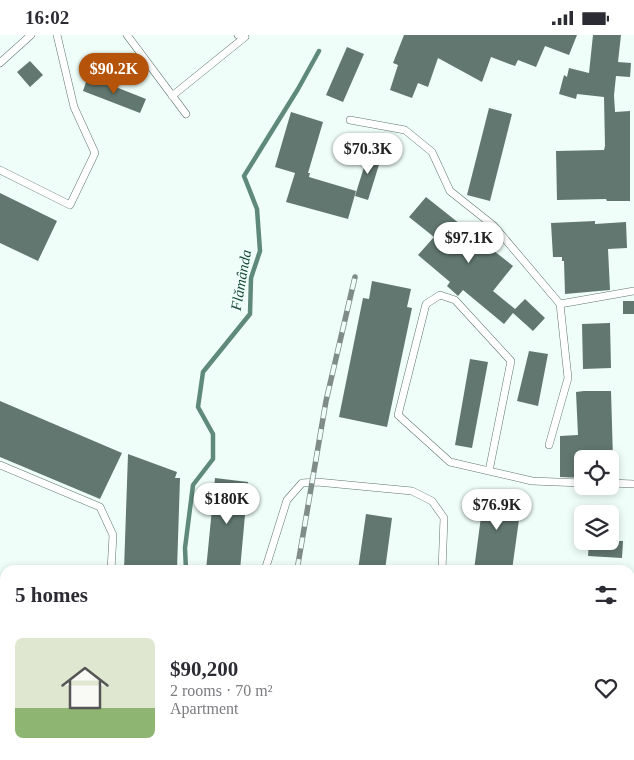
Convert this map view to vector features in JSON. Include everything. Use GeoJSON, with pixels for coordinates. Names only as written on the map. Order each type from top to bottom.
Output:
{"type":"FeatureCollection","features":[{"type":"Feature","properties":{"kind":"lane"},"geometry":{"type":"LineString","coordinates":[[0,63],[31,35]]}},
{"type":"Feature","properties":{"kind":"lane"},"geometry":{"type":"LineString","coordinates":[[0,170],[70,205],[95,153],[74,107],[57,35]]}},
{"type":"Feature","properties":{"kind":"lane"},"geometry":{"type":"LineString","coordinates":[[127,35],[186,115]]}},
{"type":"Feature","properties":{"kind":"lane"},"geometry":{"type":"LineString","coordinates":[[172,96],[245,37],[238,35]]}},
{"type":"Feature","properties":{"kind":"lane"},"geometry":{"type":"LineString","coordinates":[[350,120],[405,130],[432,152],[450,191],[494,227],[560,304],[568,378],[549,445]]}},
{"type":"Feature","properties":{"kind":"lane"},"geometry":{"type":"LineString","coordinates":[[560,304],[634,291]]}},
{"type":"Feature","properties":{"kind":"lane"},"geometry":{"type":"LineString","coordinates":[[490,471],[511,361],[455,300],[440,295],[426,304],[398,415],[450,462],[532,481],[574,483]]}},
{"type":"Feature","properties":{"kind":"lane"},"geometry":{"type":"LineString","coordinates":[[0,465],[100,507],[113,535],[111,565]]}},
{"type":"Feature","properties":{"kind":"lane"},"geometry":{"type":"LineString","coordinates":[[267,565],[287,500],[302,483],[317,482],[412,491],[432,501],[444,518],[442,565]]}},
{"type":"Feature","properties":{"kind":"lane"},"geometry":{"type":"LineString","coordinates":[[619,483],[634,484]]}},
{"type":"Feature","properties":{"kind":"building"},"geometry":{"type":"Polygon","coordinates":[[[404,35],[577,35],[569,55],[545,46],[536,67],[518,60],[515,66],[491,57],[482,82],[438,58],[428,87],[418,83],[412,98],[390,90],[398,65],[393,63],[404,35]]]}},
{"type":"Feature","properties":{"kind":"building"},"geometry":{"type":"Polygon","coordinates":[[[593,35],[621,35],[618,62],[631,63],[630,77],[616,76],[614,95],[615,112],[630,111],[630,201],[607,201],[606,199],[557,200],[556,151],[604,150],[605,146],[604,97],[577,94],[576,99],[559,94],[564,75],[567,77],[569,68],[589,73],[593,35]]]}},
{"type":"Feature","properties":{"kind":"building"},"geometry":{"type":"Polygon","coordinates":[[[347,47],[364,54],[343,102],[326,95],[347,47]]]}},
{"type":"Feature","properties":{"kind":"building"},"geometry":{"type":"Polygon","coordinates":[[[30,61],[43,75],[30,87],[17,72],[30,61]]]}},
{"type":"Feature","properties":{"kind":"building"},"geometry":{"type":"Polygon","coordinates":[[[88,76],[146,99],[140,113],[83,91],[88,76]]]}},
{"type":"Feature","properties":{"kind":"building"},"geometry":{"type":"Polygon","coordinates":[[[489,108],[512,114],[490,201],[467,195],[489,108]]]}},
{"type":"Feature","properties":{"kind":"building"},"geometry":{"type":"Polygon","coordinates":[[[291,112],[323,122],[308,173],[310,173],[309,177],[356,191],[348,219],[286,202],[295,173],[275,167],[291,112]]]}},
{"type":"Feature","properties":{"kind":"building"},"geometry":{"type":"Polygon","coordinates":[[[369,151],[382,155],[368,200],[355,196],[369,151]]]}},
{"type":"Feature","properties":{"kind":"building"},"geometry":{"type":"Polygon","coordinates":[[[0,193],[57,221],[38,261],[0,243],[0,193]]]}},
{"type":"Feature","properties":{"kind":"building"},"geometry":{"type":"Polygon","coordinates":[[[426,197],[513,266],[493,291],[515,309],[525,299],[545,318],[533,331],[513,313],[504,324],[463,290],[458,296],[447,286],[450,282],[418,255],[434,237],[409,217],[426,197]]]}},
{"type":"Feature","properties":{"kind":"building"},"geometry":{"type":"Polygon","coordinates":[[[595,221],[595,224],[626,222],[627,248],[608,249],[610,290],[565,294],[564,261],[562,261],[562,257],[553,257],[551,223],[595,221]]]}},
{"type":"Feature","properties":{"kind":"building"},"geometry":{"type":"Polygon","coordinates":[[[372,281],[411,289],[407,307],[412,308],[387,427],[339,417],[363,298],[369,299],[372,281]]]}},
{"type":"Feature","properties":{"kind":"building"},"geometry":{"type":"Polygon","coordinates":[[[623,301],[634,301],[634,314],[623,314],[623,301]]]}},
{"type":"Feature","properties":{"kind":"building"},"geometry":{"type":"Polygon","coordinates":[[[610,323],[611,368],[583,369],[582,324],[610,323]]]}},
{"type":"Feature","properties":{"kind":"building"},"geometry":{"type":"Polygon","coordinates":[[[529,351],[548,354],[538,406],[517,401],[529,351]]]}},
{"type":"Feature","properties":{"kind":"building"},"geometry":{"type":"Polygon","coordinates":[[[470,359],[488,362],[472,448],[455,445],[470,359]]]}},
{"type":"Feature","properties":{"kind":"building"},"geometry":{"type":"Polygon","coordinates":[[[611,391],[613,450],[574,450],[574,478],[560,477],[560,436],[578,435],[576,392],[611,391]]]}},
{"type":"Feature","properties":{"kind":"building"},"geometry":{"type":"Polygon","coordinates":[[[0,401],[122,453],[100,499],[0,457],[0,401]]]}},
{"type":"Feature","properties":{"kind":"building"},"geometry":{"type":"Polygon","coordinates":[[[128,454],[177,472],[175,478],[180,478],[177,565],[124,565],[128,454]]]}},
{"type":"Feature","properties":{"kind":"building"},"geometry":{"type":"Polygon","coordinates":[[[215,478],[248,482],[240,565],[206,565],[215,478]]]}},
{"type":"Feature","properties":{"kind":"building"},"geometry":{"type":"Polygon","coordinates":[[[477,492],[522,498],[513,565],[475,565],[482,509],[475,509],[477,492]]]}},
{"type":"Feature","properties":{"kind":"building"},"geometry":{"type":"Polygon","coordinates":[[[366,514],[392,518],[386,565],[359,565],[366,514]]]}},
{"type":"Feature","properties":{"kind":"building"},"geometry":{"type":"Polygon","coordinates":[[[619,541],[623,541],[622,558],[588,556],[588,550],[619,550],[619,541]]]}},
{"type":"Feature","properties":{"kind":"waterway","name":"Flămânda"},"geometry":{"type":"LineString","coordinates":[[186,565],[185,548],[193,485],[213,459],[213,434],[198,407],[203,372],[250,314],[251,278],[260,251],[257,209],[244,176],[298,89],[319,51]]}},
{"type":"Feature","properties":{"kind":"railway"},"geometry":{"type":"LineString","coordinates":[[298,565],[326,401],[355,277]]}}]}
